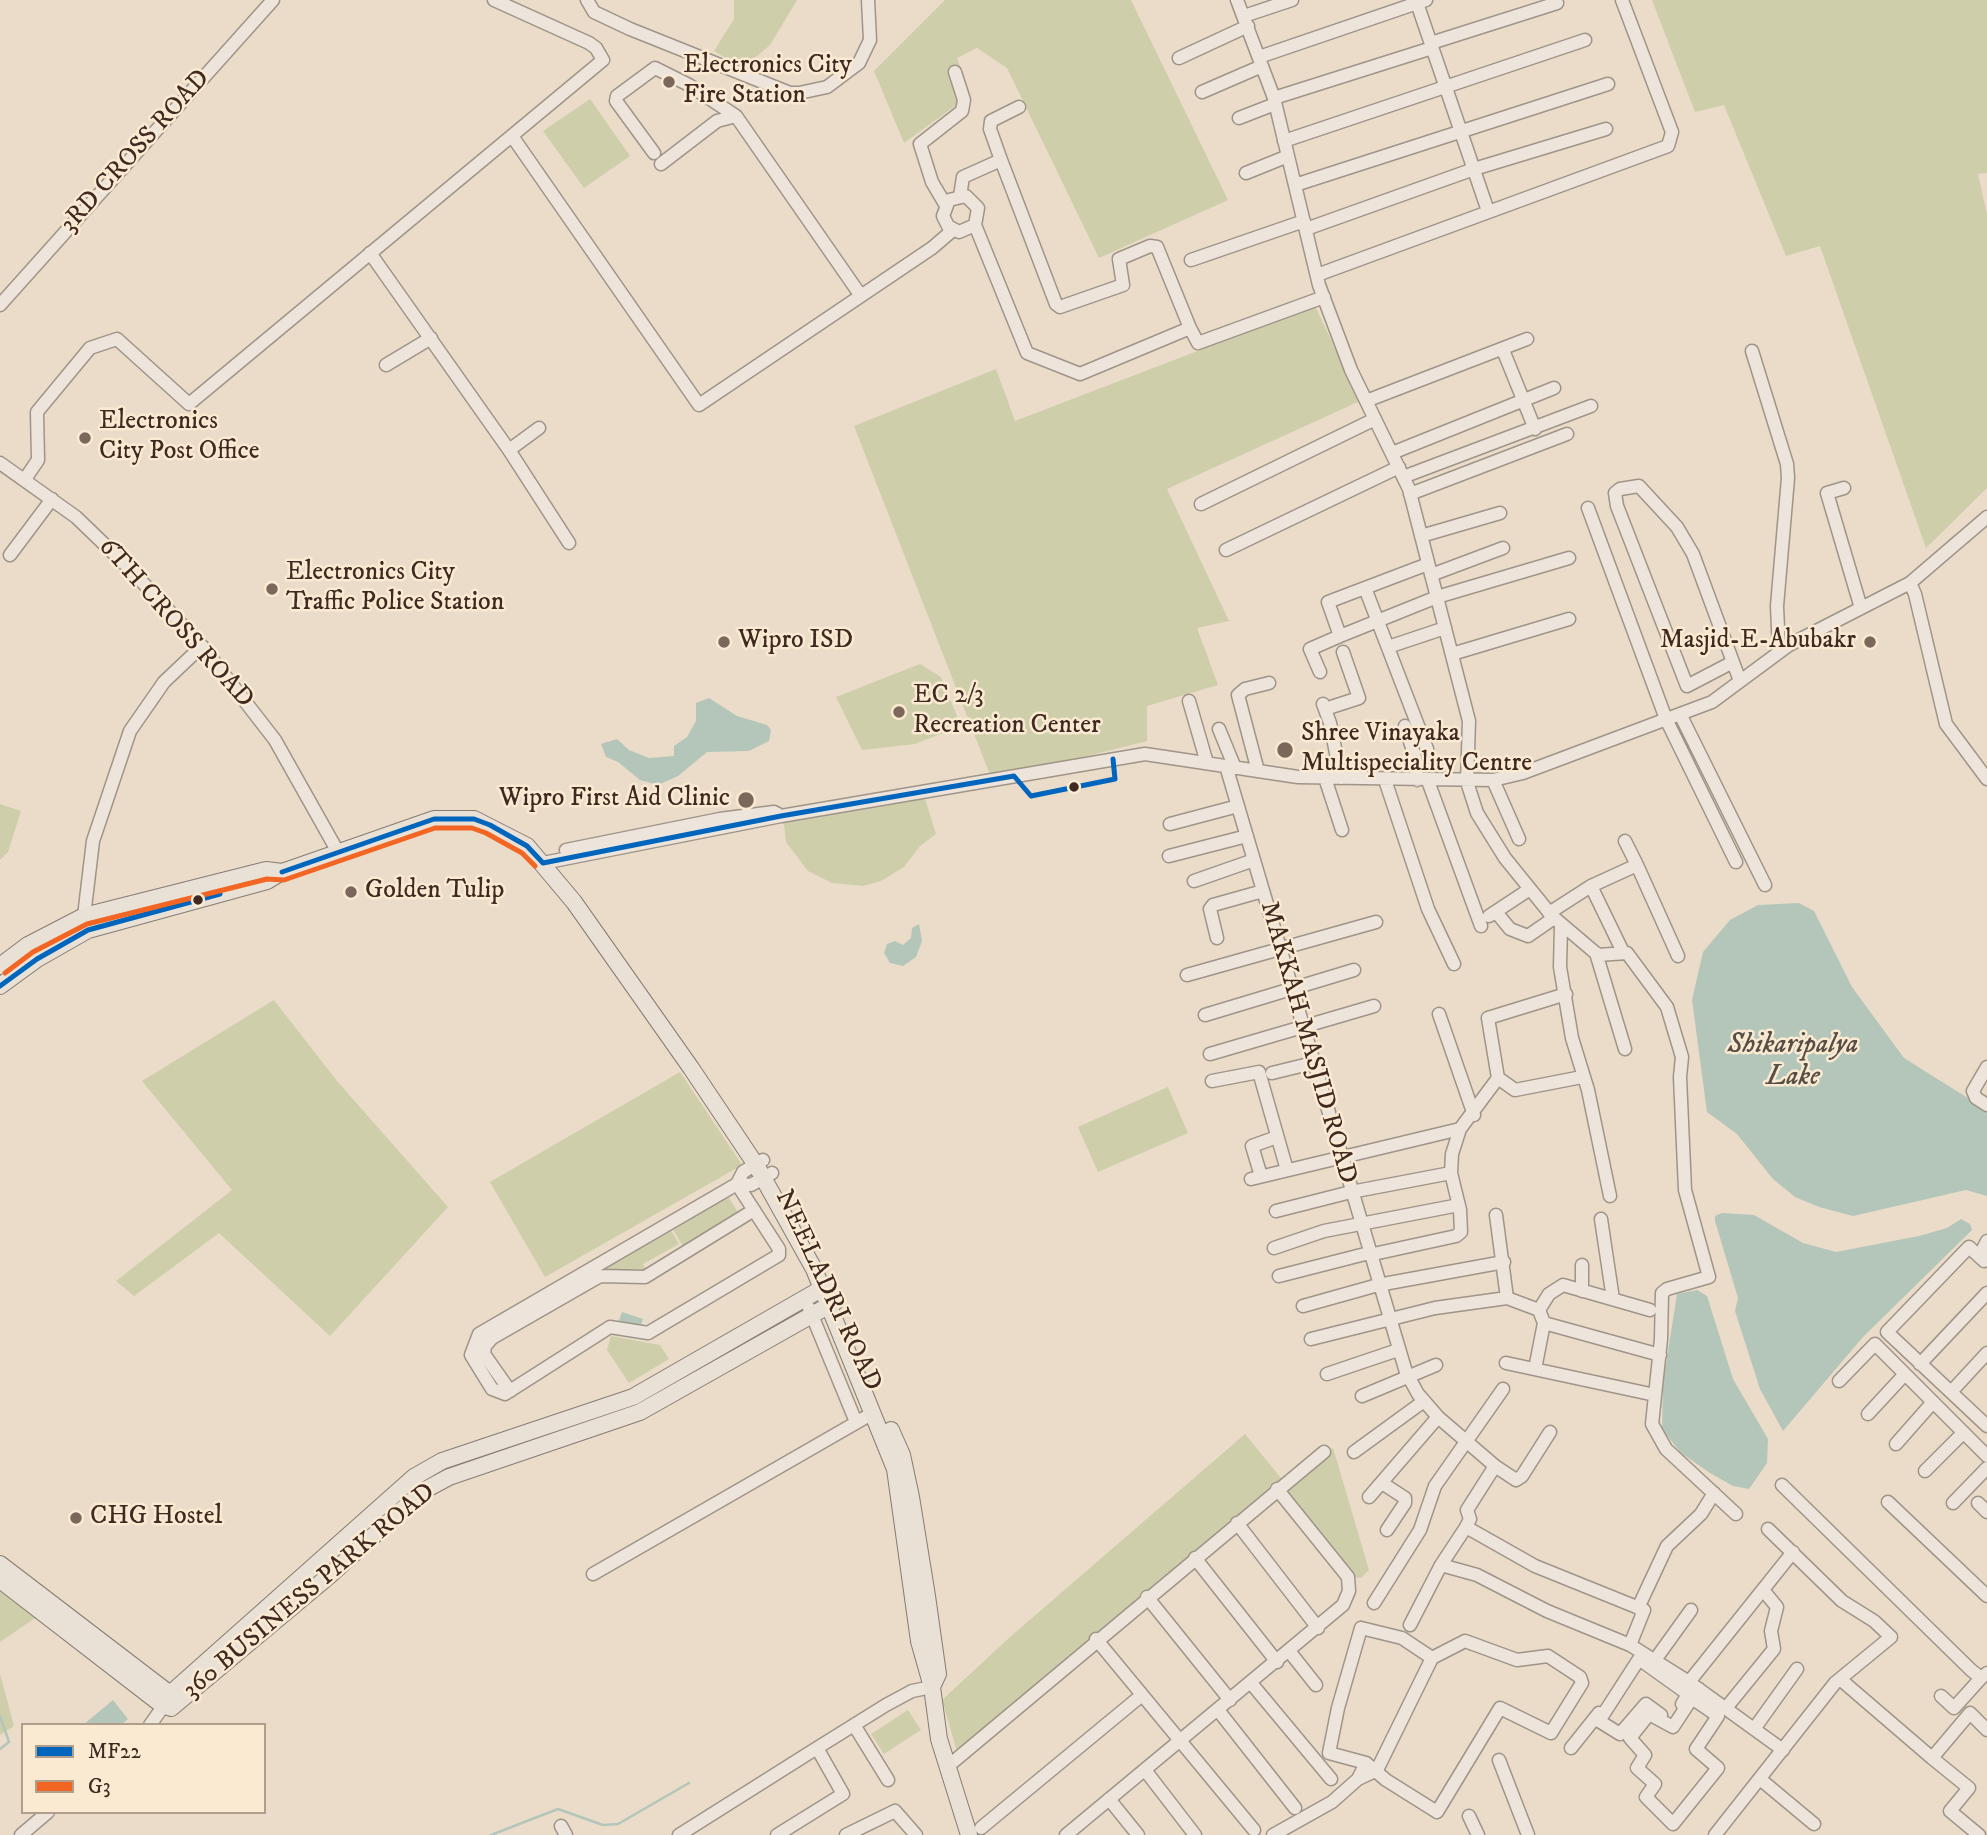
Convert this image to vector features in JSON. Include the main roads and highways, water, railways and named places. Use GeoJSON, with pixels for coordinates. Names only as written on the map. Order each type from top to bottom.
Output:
{"type":"FeatureCollection","features":[{"type":"Feature","properties":{"kind":"main road","name":"NEELADRI ROAD"},"geometry":{"type":"LineString","coordinates":[[282,872],[434,819],[474,819],[527,846],[545,859],[763,1169],[825,1287],[895,1469],[938,1674],[932,1687],[947,1767],[968,1831]]}},
{"type":"Feature","properties":{"kind":"main road"},"geometry":{"type":"LineString","coordinates":[[0,966],[28,945],[86,923],[266,870],[282,872]]}},
{"type":"Feature","properties":{"kind":"main road"},"geometry":{"type":"LineString","coordinates":[[0,985],[86,923],[220,894],[267,881],[282,872]]}},
{"type":"Feature","properties":{"kind":"main road","name":"360 BUSINESS PARK ROAD"},"geometry":{"type":"LineString","coordinates":[[167,1700],[414,1477],[442,1461],[633,1397],[825,1287]]}},
{"type":"Feature","properties":{"kind":"main road","name":"NEELADRI ROAD"},"geometry":{"type":"LineString","coordinates":[[832,1304],[902,1455],[921,1597]]}},
{"type":"Feature","properties":{"kind":"main road","name":"360 BUSINESS PARK ROAD"},"geometry":{"type":"LineString","coordinates":[[0,1564],[167,1700],[171,1708],[423,1491],[449,1477],[640,1412],[832,1304]]}},
{"type":"Feature","properties":{"kind":"main road","name":"360 BUSINESS PARK ROAD"},"geometry":{"type":"LineString","coordinates":[[0,1580],[167,1700]]}},
{"type":"Feature","properties":{"kind":"water"},"geometry":{"type":"Polygon","coordinates":[[[709,698],[737,716],[767,725],[771,730],[769,741],[749,751],[707,752],[678,776],[658,785],[640,780],[618,762],[606,757],[601,744],[617,739],[629,750],[649,758],[674,756],[674,746],[687,737],[696,721],[696,703],[709,698]]]}},
{"type":"Feature","properties":{"kind":"water","name":"Shikaripalya Lake"},"geometry":{"type":"Polygon","coordinates":[[[1799,903],[1814,911],[1852,987],[1904,1058],[1987,1110],[1987,1196],[1966,1190],[1853,1216],[1819,1207],[1795,1197],[1773,1179],[1737,1134],[1707,1112],[1692,1000],[1703,952],[1730,920],[1758,905],[1799,903]]]}},
{"type":"Feature","properties":{"kind":"water"},"geometry":{"type":"Polygon","coordinates":[[[919,924],[922,941],[916,957],[903,966],[890,963],[884,953],[887,944],[895,941],[903,945],[911,938],[912,928],[919,924]]]}},
{"type":"Feature","properties":{"kind":"water"},"geometry":{"type":"Polygon","coordinates":[[[1722,1213],[1754,1215],[1803,1243],[1836,1252],[1919,1236],[1947,1228],[1961,1219],[1970,1224],[1972,1230],[1863,1337],[1783,1431],[1760,1389],[1735,1311],[1738,1298],[1715,1221],[1715,1216],[1722,1213]]]}},
{"type":"Feature","properties":{"kind":"water"},"geometry":{"type":"Polygon","coordinates":[[[1697,1290],[1707,1296],[1733,1379],[1768,1439],[1767,1463],[1749,1489],[1733,1486],[1681,1453],[1662,1429],[1663,1383],[1677,1294],[1697,1290]]]}},
{"type":"Feature","properties":{"kind":"water"},"geometry":{"type":"Polygon","coordinates":[[[622,1312],[643,1319],[639,1330],[618,1323],[622,1312]]]}},
{"type":"Feature","properties":{"kind":"water"},"geometry":{"type":"Polygon","coordinates":[[[113,1700],[128,1719],[123,1723],[85,1723],[113,1700]]]}},
{"type":"Feature","properties":{"kind":"waterway"},"geometry":{"type":"LineString","coordinates":[[0,1716],[9,1742],[0,1749]]}},
{"type":"Feature","properties":{"kind":"waterway"},"geometry":{"type":"LineString","coordinates":[[491,1835],[558,1809],[603,1825],[618,1824],[689,1783]]}},
{"type":"Feature","properties":{"kind":"place","name":"Electronics City Fire Station"},"geometry":{"type":"Point","coordinates":[669,82]}},
{"type":"Feature","properties":{"kind":"place","name":"Electronics City Post Office"},"geometry":{"type":"Point","coordinates":[85,438]}},
{"type":"Feature","properties":{"kind":"place","name":"Electronics City Traffic Police Station"},"geometry":{"type":"Point","coordinates":[272,589]}},
{"type":"Feature","properties":{"kind":"place","name":"Wipro ISD"},"geometry":{"type":"Point","coordinates":[724,642]}},
{"type":"Feature","properties":{"kind":"place","name":"Masjid-E-Abubakr"},"geometry":{"type":"Point","coordinates":[1870,642]}},
{"type":"Feature","properties":{"kind":"place","name":"EC 2/3 Recreation Center"},"geometry":{"type":"Point","coordinates":[899,712]}},
{"type":"Feature","properties":{"kind":"place","name":"Shree Vinayaka Multispeciality Centre"},"geometry":{"type":"Point","coordinates":[1285,750]}},
{"type":"Feature","properties":{"kind":"place","name":"Wipro First Aid Clinic"},"geometry":{"type":"Point","coordinates":[746,800]}},
{"type":"Feature","properties":{"kind":"place","name":"Golden Tulip"},"geometry":{"type":"Point","coordinates":[351,892]}},
{"type":"Feature","properties":{"kind":"place","name":"CHG Hostel"},"geometry":{"type":"Point","coordinates":[76,1518]}}]}
